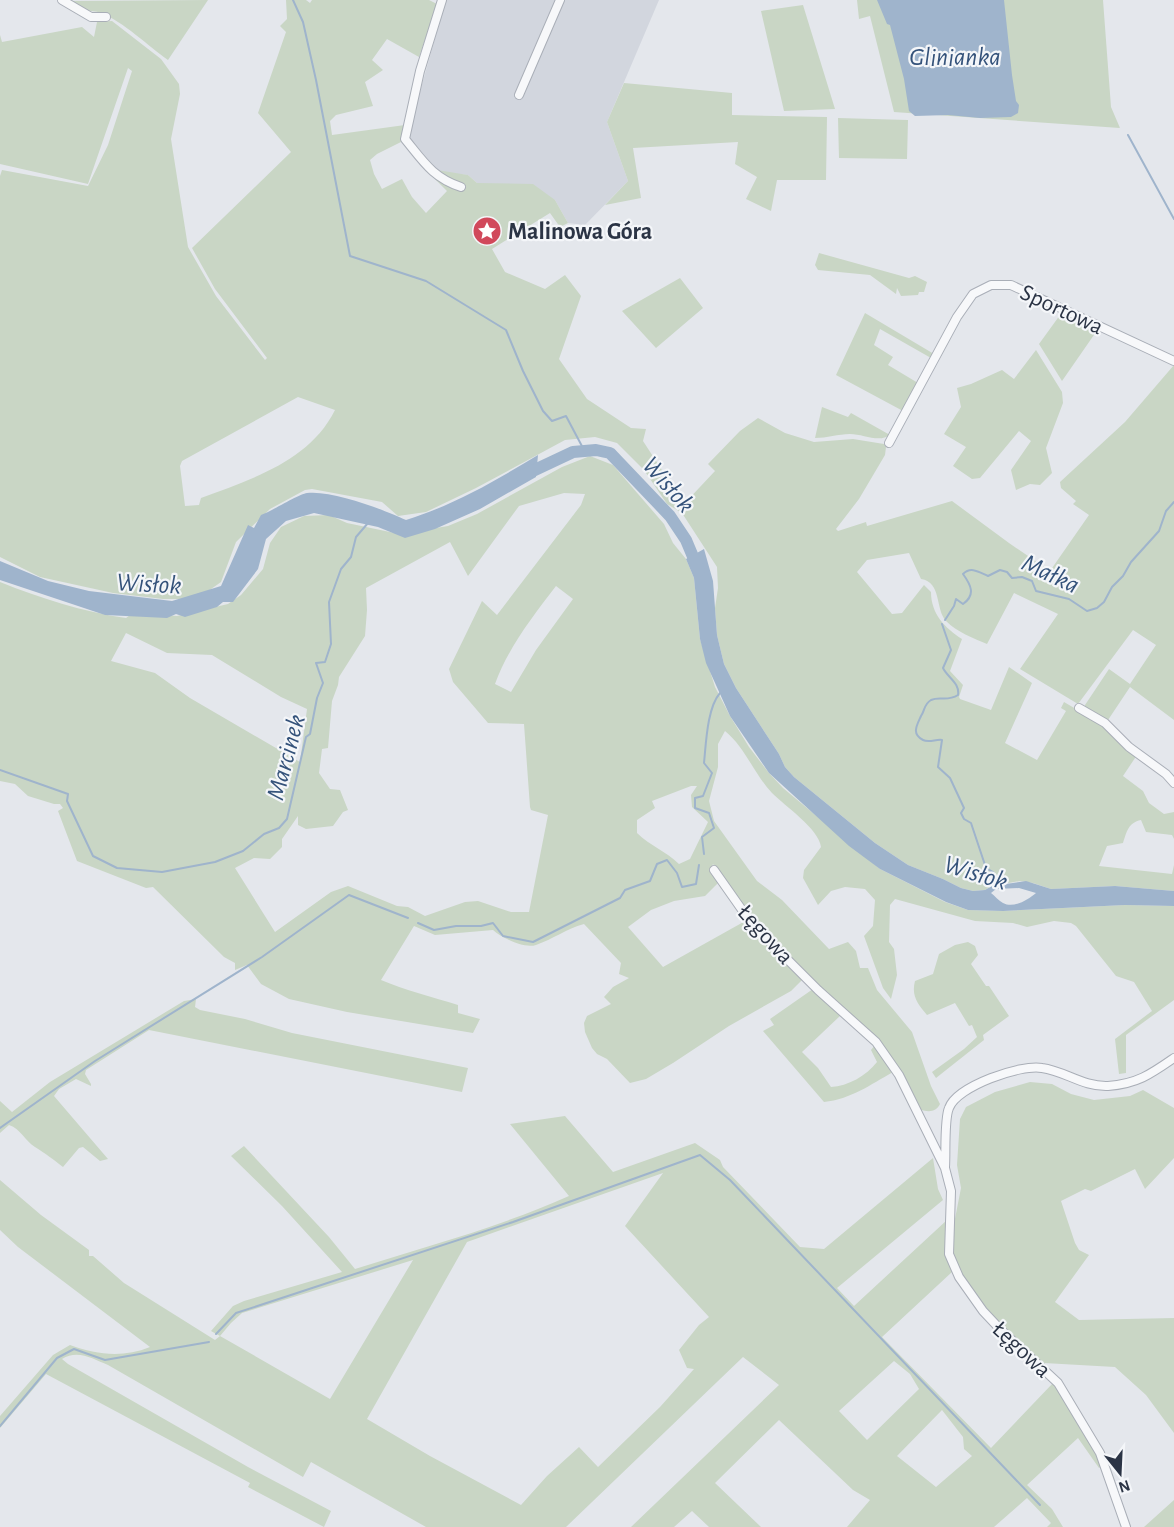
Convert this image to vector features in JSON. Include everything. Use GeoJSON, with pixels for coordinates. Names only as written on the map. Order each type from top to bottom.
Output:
{"type":"FeatureCollection","features":[{"type":"Feature","properties":{"kind":"street"},"geometry":{"type":"LineString","coordinates":[[62,0],[90,17],[106,17]]}},
{"type":"Feature","properties":{"kind":"street"},"geometry":{"type":"LineString","coordinates":[[442,0],[420,71],[405,139],[431,171],[446,182],[461,187]]}},
{"type":"Feature","properties":{"kind":"street"},"geometry":{"type":"LineString","coordinates":[[519,95],[560,0]]}},
{"type":"Feature","properties":{"kind":"street","name":"Sportowa"},"geometry":{"type":"LineString","coordinates":[[889,443],[957,317],[973,294],[992,285],[1011,285],[1174,361]]}},
{"type":"Feature","properties":{"kind":"street"},"geometry":{"type":"LineString","coordinates":[[1079,708],[1105,723],[1129,747],[1160,769],[1174,783]]}},
{"type":"Feature","properties":{"kind":"street","name":"Łęgowa"},"geometry":{"type":"LineString","coordinates":[[714,870],[747,917],[818,990],[876,1042],[899,1075],[945,1168],[951,1191],[949,1254],[959,1277],[972,1297],[999,1328],[1058,1383],[1100,1453],[1126,1527]]}},
{"type":"Feature","properties":{"kind":"street","name":"Łęgowa"},"geometry":{"type":"LineString","coordinates":[[945,1168],[949,1107],[956,1098],[978,1083],[1027,1068],[1040,1067],[1082,1083],[1108,1086],[1140,1080],[1174,1058]]}},
{"type":"Feature","properties":{"kind":"shaded area"},"geometry":{"type":"Polygon","coordinates":[[[446,0],[659,0],[607,122],[628,181],[585,225],[568,223],[555,200],[477,183],[468,175],[436,172],[407,137],[446,0]]]}},
{"type":"Feature","properties":{"kind":"green space"},"geometry":{"type":"Polygon","coordinates":[[[208,0],[168,60],[110,17],[79,8],[72,1],[208,0]]]}},
{"type":"Feature","properties":{"kind":"green space"},"geometry":{"type":"Polygon","coordinates":[[[286,0],[306,0],[310,3],[312,0],[429,0],[437,4],[419,57],[387,39],[372,60],[383,70],[365,82],[373,106],[336,115],[330,121],[332,135],[405,125],[403,141],[370,160],[382,189],[402,179],[412,197],[426,213],[447,191],[433,177],[437,170],[468,175],[477,183],[533,184],[555,200],[568,223],[560,227],[550,213],[492,249],[505,272],[545,289],[565,275],[581,296],[559,359],[587,399],[631,428],[646,429],[643,441],[684,504],[715,471],[708,464],[740,431],[758,418],[785,433],[814,442],[853,439],[884,444],[885,455],[859,499],[836,529],[838,531],[866,522],[867,526],[952,501],[1050,571],[1089,515],[1073,504],[1076,501],[1061,488],[1060,482],[1125,422],[1174,365],[1174,720],[1130,687],[1106,723],[1084,709],[1109,669],[1130,684],[1156,645],[1133,630],[1078,704],[1020,669],[1058,614],[1014,593],[987,644],[960,632],[946,621],[940,610],[935,590],[928,581],[921,579],[909,553],[867,560],[857,572],[892,614],[902,613],[924,585],[931,592],[936,614],[950,630],[962,639],[950,671],[963,685],[960,699],[991,710],[1009,667],[1032,683],[1005,743],[1037,760],[1066,711],[1061,708],[1064,702],[1105,726],[1137,755],[1123,776],[1143,791],[1149,803],[1164,814],[1174,812],[1174,839],[1172,835],[1146,832],[1141,820],[1137,821],[1129,828],[1123,843],[1107,846],[1099,866],[1172,874],[1174,865],[1174,891],[1115,886],[1051,889],[1020,881],[973,891],[908,865],[875,843],[794,777],[785,767],[736,688],[724,664],[717,635],[715,608],[718,588],[717,567],[682,513],[667,504],[644,470],[617,443],[595,437],[565,440],[426,512],[398,516],[382,502],[312,489],[305,490],[270,509],[236,542],[221,582],[197,599],[163,599],[113,593],[40,577],[0,557],[0,176],[2,170],[88,186],[108,145],[132,71],[128,68],[88,184],[0,164],[0,35],[2,42],[82,27],[94,37],[97,22],[112,21],[161,59],[179,84],[180,94],[171,139],[188,247],[216,296],[265,360],[267,358],[215,289],[192,248],[291,152],[258,113],[286,32],[280,26],[287,19],[286,0]],[[298,397],[182,461],[180,466],[185,506],[199,505],[201,498],[259,476],[294,456],[324,428],[335,410],[298,397]]]}},
{"type":"Feature","properties":{"kind":"green space"},"geometry":{"type":"Polygon","coordinates":[[[857,0],[1103,0],[1111,107],[1120,128],[894,112],[870,16],[859,19],[857,0]]]}},
{"type":"Feature","properties":{"kind":"green space"},"geometry":{"type":"Polygon","coordinates":[[[803,5],[835,109],[784,111],[761,11],[803,5]]]}},
{"type":"Feature","properties":{"kind":"green space"},"geometry":{"type":"Polygon","coordinates":[[[624,83],[732,93],[732,115],[827,117],[826,180],[777,180],[771,211],[746,199],[757,177],[735,164],[738,142],[633,148],[641,198],[605,205],[628,181],[607,122],[624,83]]]}},
{"type":"Feature","properties":{"kind":"green space"},"geometry":{"type":"Polygon","coordinates":[[[838,118],[908,120],[907,159],[839,158],[838,118]]]}},
{"type":"Feature","properties":{"kind":"green space"},"geometry":{"type":"Polygon","coordinates":[[[819,253],[909,278],[915,276],[927,282],[924,292],[919,292],[918,295],[901,296],[897,288],[896,294],[870,275],[818,270],[815,265],[819,253]]]}},
{"type":"Feature","properties":{"kind":"green space"},"geometry":{"type":"Polygon","coordinates":[[[680,278],[703,308],[656,348],[622,311],[680,278]]]}},
{"type":"Feature","properties":{"kind":"green space"},"geometry":{"type":"Polygon","coordinates":[[[865,313],[934,354],[931,358],[880,329],[874,345],[893,357],[888,365],[918,383],[903,411],[836,375],[865,313]]]}},
{"type":"Feature","properties":{"kind":"green space"},"geometry":{"type":"Polygon","coordinates":[[[1060,315],[1096,332],[1062,381],[1039,344],[1060,315]]]}},
{"type":"Feature","properties":{"kind":"green space"},"geometry":{"type":"Polygon","coordinates":[[[1036,350],[1062,392],[1063,403],[1046,448],[1052,473],[1040,485],[1030,484],[1016,490],[1011,470],[1031,441],[1019,431],[980,478],[972,479],[953,466],[966,447],[944,434],[961,407],[957,388],[1002,370],[1014,379],[1036,350]]]}},
{"type":"Feature","properties":{"kind":"green space"},"geometry":{"type":"Polygon","coordinates":[[[822,407],[848,417],[851,413],[890,435],[881,438],[850,434],[815,438],[822,407]]]}},
{"type":"Feature","properties":{"kind":"green space"},"geometry":{"type":"Polygon","coordinates":[[[590,456],[613,465],[664,524],[673,543],[686,559],[694,578],[700,639],[715,687],[749,747],[783,788],[880,869],[945,902],[968,910],[1003,911],[1125,905],[1174,906],[1174,1000],[1126,1035],[1126,1073],[1119,1074],[1115,1039],[1152,1011],[1134,982],[1116,976],[1076,926],[1071,923],[1054,921],[1027,927],[1013,923],[975,921],[895,899],[890,905],[889,942],[894,949],[897,975],[891,999],[883,988],[864,936],[873,926],[875,900],[865,889],[845,887],[831,891],[818,905],[803,878],[804,870],[821,847],[819,840],[801,818],[772,793],[732,737],[725,731],[718,744],[718,767],[709,801],[714,821],[757,881],[782,900],[829,949],[848,942],[856,951],[860,968],[868,968],[877,990],[912,1032],[931,1086],[940,1104],[936,1109],[928,1111],[918,1109],[898,1070],[750,916],[713,864],[710,870],[719,882],[705,896],[674,901],[651,910],[628,927],[663,967],[747,920],[802,980],[791,991],[729,1026],[673,1063],[646,1079],[630,1083],[607,1059],[597,1054],[585,1032],[584,1023],[587,1016],[611,1004],[604,997],[613,987],[629,978],[619,974],[621,963],[584,924],[531,946],[513,942],[493,930],[435,935],[414,926],[381,980],[458,1005],[458,1013],[480,1019],[473,1033],[347,1012],[289,999],[261,984],[247,965],[235,970],[235,963],[224,957],[153,887],[146,888],[77,861],[58,811],[63,808],[60,804],[28,796],[15,784],[0,781],[0,582],[62,604],[94,612],[126,618],[133,613],[177,616],[228,604],[241,595],[263,569],[270,543],[281,527],[304,516],[329,515],[347,523],[409,536],[418,531],[448,526],[477,514],[562,467],[590,456]],[[564,493],[519,506],[468,576],[450,542],[366,588],[365,636],[339,677],[332,701],[328,748],[322,749],[319,773],[330,789],[340,790],[348,810],[343,812],[333,826],[306,829],[298,825],[298,816],[282,839],[282,847],[270,859],[254,858],[235,868],[275,932],[331,892],[348,886],[397,906],[408,907],[425,916],[465,902],[478,901],[511,912],[529,912],[548,815],[531,810],[530,807],[524,724],[488,723],[453,682],[449,669],[482,601],[497,615],[581,505],[585,494],[564,493]],[[556,586],[514,645],[495,684],[511,692],[536,650],[573,599],[556,586]],[[126,633],[111,661],[155,673],[190,698],[300,762],[307,709],[281,697],[212,655],[167,653],[126,633]],[[691,786],[652,801],[655,808],[637,820],[637,833],[679,864],[690,859],[708,822],[692,807],[691,795],[697,786],[691,786]]]}},
{"type":"Feature","properties":{"kind":"green space"},"geometry":{"type":"Polygon","coordinates":[[[968,942],[975,946],[978,955],[971,964],[1009,1016],[983,1035],[984,1040],[936,1078],[932,1072],[977,1037],[972,1025],[969,1026],[955,1003],[927,1015],[915,995],[915,981],[933,974],[939,954],[955,945],[968,942]]]}},
{"type":"Feature","properties":{"kind":"green space"},"geometry":{"type":"Polygon","coordinates":[[[813,989],[841,1015],[802,1052],[818,1068],[831,1087],[850,1082],[873,1067],[877,1062],[871,1050],[875,1045],[893,1072],[852,1095],[824,1102],[763,1031],[774,1025],[770,1019],[813,989]]]}},
{"type":"Feature","properties":{"kind":"green space"},"geometry":{"type":"Polygon","coordinates":[[[196,999],[195,1007],[200,1010],[245,1019],[292,1033],[468,1068],[462,1092],[149,1030],[86,1070],[85,1074],[91,1086],[76,1079],[59,1089],[54,1096],[108,1159],[100,1161],[83,1147],[79,1148],[63,1167],[13,1127],[9,1125],[0,1133],[0,1101],[12,1112],[50,1082],[184,1001],[196,999]]]}},
{"type":"Feature","properties":{"kind":"green space"},"geometry":{"type":"Polygon","coordinates":[[[1030,1082],[1052,1084],[1071,1094],[1094,1100],[1130,1096],[1143,1090],[1174,1108],[1174,1158],[1145,1189],[1135,1169],[1091,1191],[1085,1189],[1061,1201],[1075,1243],[1079,1250],[1089,1255],[1055,1302],[1079,1320],[1174,1318],[1174,1433],[1146,1395],[1115,1367],[1044,1363],[1000,1325],[962,1276],[953,1257],[951,1239],[961,1188],[957,1165],[960,1119],[966,1107],[995,1092],[1030,1082]]]}},
{"type":"Feature","properties":{"kind":"green space"},"geometry":{"type":"Polygon","coordinates":[[[565,1116],[613,1172],[695,1143],[720,1160],[723,1167],[800,1247],[824,1249],[933,1158],[938,1189],[943,1200],[837,1288],[854,1306],[947,1220],[945,1248],[952,1272],[882,1337],[991,1448],[1053,1383],[1093,1445],[1102,1465],[1099,1468],[1078,1438],[1027,1485],[1052,1509],[1063,1527],[1047,1527],[1051,1523],[1027,1498],[994,1527],[847,1527],[870,1500],[853,1490],[779,1420],[715,1483],[761,1527],[709,1527],[692,1511],[674,1527],[631,1527],[779,1385],[743,1357],[566,1527],[426,1527],[311,1462],[303,1477],[108,1365],[80,1355],[62,1359],[248,1467],[331,1511],[324,1527],[248,1487],[250,1483],[46,1374],[0,1428],[0,1416],[53,1355],[70,1345],[110,1354],[130,1353],[150,1347],[18,1247],[0,1230],[0,1180],[41,1215],[89,1250],[89,1256],[93,1256],[124,1283],[215,1340],[220,1336],[211,1331],[233,1306],[342,1272],[282,1206],[231,1156],[244,1146],[329,1237],[355,1269],[490,1227],[569,1196],[510,1124],[565,1116]],[[663,1173],[467,1242],[367,1419],[521,1505],[547,1476],[579,1447],[598,1467],[660,1407],[694,1369],[687,1368],[679,1350],[699,1325],[709,1317],[625,1226],[663,1173]],[[413,1260],[242,1313],[220,1336],[330,1399],[413,1260]],[[894,1361],[839,1411],[867,1440],[919,1389],[910,1374],[894,1361]],[[942,1410],[897,1456],[936,1487],[972,1456],[964,1449],[963,1437],[942,1410]]]}},
{"type":"Feature","properties":{"kind":"green space"},"geometry":{"type":"Polygon","coordinates":[[[1174,1500],[1174,1527],[1144,1527],[1174,1500]]]}},
{"type":"Feature","properties":{"kind":"water","name":"Glinianka"},"geometry":{"type":"Polygon","coordinates":[[[877,0],[1004,0],[1012,75],[1016,101],[1019,105],[1018,113],[1011,117],[980,118],[948,115],[915,116],[909,111],[904,79],[890,25],[887,24],[877,0]]]}},
{"type":"Feature","properties":{"kind":"water"},"geometry":{"type":"Polygon","coordinates":[[[538,455],[536,477],[480,509],[435,529],[405,538],[378,527],[314,513],[286,521],[266,539],[258,569],[233,602],[223,602],[217,607],[185,617],[176,614],[167,618],[105,615],[0,580],[0,561],[48,581],[89,591],[172,601],[221,586],[248,525],[254,528],[261,515],[303,494],[317,493],[343,497],[406,520],[458,500],[538,455]]]}},
{"type":"Feature","properties":{"kind":"water"},"geometry":{"type":"Polygon","coordinates":[[[704,549],[713,581],[717,635],[724,664],[736,688],[785,767],[794,777],[875,843],[908,865],[973,891],[1026,881],[1051,889],[1115,886],[1174,891],[1174,906],[1125,905],[1003,911],[968,910],[946,902],[880,869],[849,846],[769,773],[730,716],[706,663],[700,639],[694,578],[686,559],[704,549]],[[1019,888],[996,889],[991,893],[1003,903],[1012,905],[1036,893],[1019,888]]]}},
{"type":"Feature","properties":{"kind":"waterway"},"geometry":{"type":"LineString","coordinates":[[293,0],[303,22],[316,80],[350,256],[426,281],[506,330],[543,411],[552,421],[566,416],[584,450]]}},
{"type":"Feature","properties":{"kind":"waterway"},"geometry":{"type":"LineString","coordinates":[[1128,135],[1174,219]]}},
{"type":"Feature","properties":{"kind":"waterway","name":"Wisłok"},"geometry":{"type":"LineString","coordinates":[[522,476],[573,452],[596,450],[610,453],[670,516],[686,540],[699,571]]}},
{"type":"Feature","properties":{"kind":"waterway","name":"Małka"},"geometry":{"type":"LineString","coordinates":[[945,620],[956,599],[963,604],[970,597],[970,586],[963,574],[969,570],[988,576],[1000,570],[1007,572],[1012,578],[1022,577],[1032,581],[1036,591],[1069,599],[1087,611],[1097,608],[1104,602],[1131,562],[1159,531],[1166,511],[1174,502]]}},
{"type":"Feature","properties":{"kind":"waterway","name":"Marcinek"},"geometry":{"type":"LineString","coordinates":[[0,770],[68,794],[67,801],[93,856],[117,868],[162,872],[215,862],[243,851],[264,834],[279,828],[287,819],[306,737],[310,734],[317,698],[323,683],[316,663],[325,662],[331,644],[329,602],[341,569],[351,557],[356,537],[368,523]]}},
{"type":"Feature","properties":{"kind":"waterway","name":"Małka"},"geometry":{"type":"LineString","coordinates":[[942,624],[951,650],[943,668],[957,687],[958,695],[931,700],[926,705],[916,732],[919,738],[925,741],[942,740],[938,767],[950,778],[964,808],[961,813],[964,819],[971,823],[986,868],[993,872],[999,885]]}},
{"type":"Feature","properties":{"kind":"waterway"},"geometry":{"type":"LineString","coordinates":[[704,854],[702,837],[714,828],[709,813],[695,808],[695,798],[703,796],[712,773],[704,763],[712,708],[720,693]]}},
{"type":"Feature","properties":{"kind":"waterway"},"geometry":{"type":"LineString","coordinates":[[418,923],[434,930],[493,923],[503,936],[533,942],[620,898],[625,890],[650,881],[657,864],[667,860],[677,873],[682,887],[696,884],[699,865]]}},
{"type":"Feature","properties":{"kind":"waterway"},"geometry":{"type":"LineString","coordinates":[[0,1128],[95,1061],[262,957],[349,895],[408,918]]}},
{"type":"Feature","properties":{"kind":"waterway"},"geometry":{"type":"LineString","coordinates":[[216,1334],[236,1313],[513,1222],[700,1155],[730,1180],[1040,1505]]}},
{"type":"Feature","properties":{"kind":"waterway"},"geometry":{"type":"LineString","coordinates":[[0,1426],[57,1358],[74,1349],[105,1360],[209,1342]]}},
{"type":"Feature","properties":{"kind":"place","name":"Malinowa Góra"},"geometry":{"type":"Point","coordinates":[487,231]}}]}
